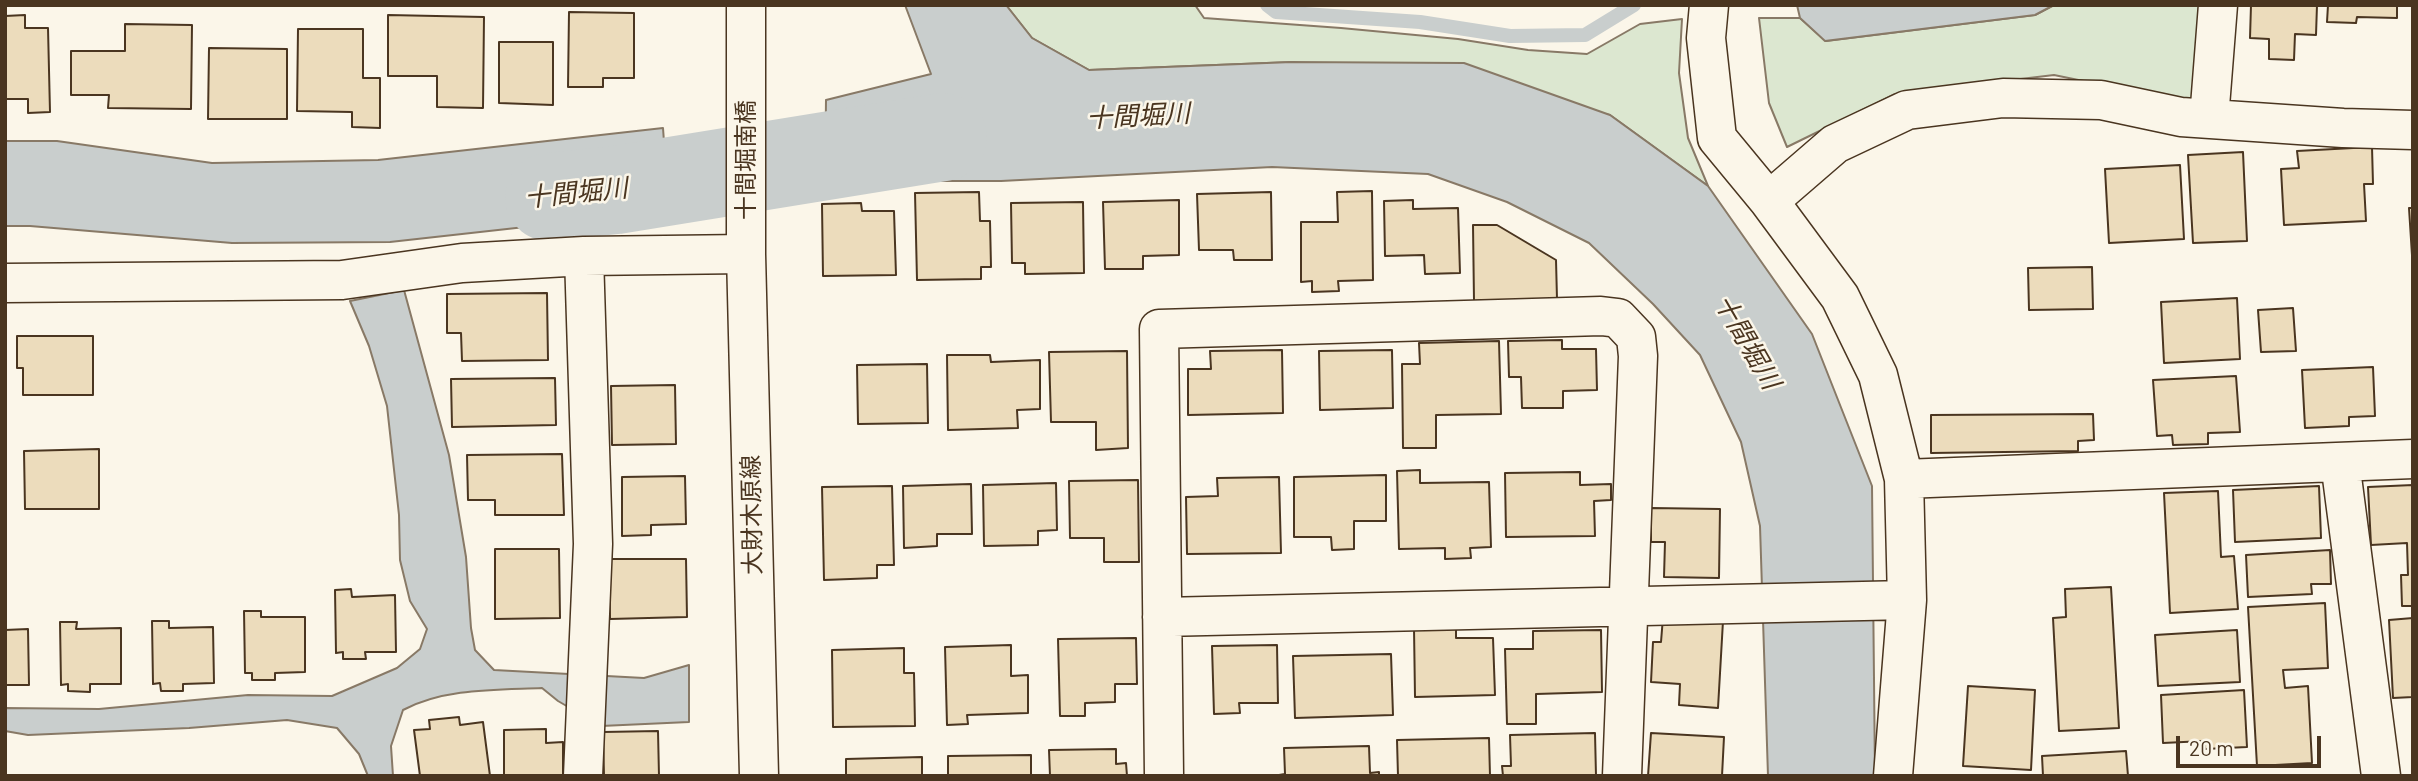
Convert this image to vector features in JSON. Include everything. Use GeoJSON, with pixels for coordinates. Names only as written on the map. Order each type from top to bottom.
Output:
{"type":"FeatureCollection","features":[{"type":"Feature","properties":{"kind":"street","name":"十間堀南橋"},"geometry":{"type":"LineString","coordinates":[[746,5],[746,254]]}},
{"type":"Feature","properties":{"kind":"street"},"geometry":{"type":"LineString","coordinates":[[1709,5],[1706,38],[1717,138],[1769,201],[1840,297],[1878,376],[1904,479],[1907,600],[1893,776]]}},
{"type":"Feature","properties":{"kind":"street"},"geometry":{"type":"LineString","coordinates":[[2209,119],[2218,5]]}},
{"type":"Feature","properties":{"kind":"street"},"geometry":{"type":"LineString","coordinates":[[1769,201],[1835,145],[1907,110],[2003,98],[2101,100],[2181,117],[2413,130]]}},
{"type":"Feature","properties":{"kind":"street"},"geometry":{"type":"LineString","coordinates":[[5,283],[342,280],[462,263],[584,256],[746,254]]}},
{"type":"Feature","properties":{"kind":"street","name":"大財木原線"},"geometry":{"type":"LineString","coordinates":[[746,254],[759,776]]}},
{"type":"Feature","properties":{"kind":"street"},"geometry":{"type":"LineString","coordinates":[[583,776],[593,544],[584,256]]}},
{"type":"Feature","properties":{"kind":"street"},"geometry":{"type":"LineString","coordinates":[[1164,776],[1159,329],[1560,317],[1618,318],[1636,337],[1638,356],[1622,776]]}},
{"type":"Feature","properties":{"kind":"street"},"geometry":{"type":"LineString","coordinates":[[1904,479],[2413,459]]}},
{"type":"Feature","properties":{"kind":"street"},"geometry":{"type":"LineString","coordinates":[[2340,463],[2381,776]]}},
{"type":"Feature","properties":{"kind":"street"},"geometry":{"type":"LineString","coordinates":[[1162,617],[1907,600]]}},
{"type":"Feature","properties":{"kind":"green space"},"geometry":{"type":"Polygon","coordinates":[[[1006,5],[1195,5],[1204,18],[1341,28],[1458,39],[1528,50],[1587,54],[1640,24],[1682,19],[1679,73],[1688,138],[1708,186],[1610,115],[1292,62],[1089,70],[1032,38],[1006,5]]]}},
{"type":"Feature","properties":{"kind":"green space"},"geometry":{"type":"Polygon","coordinates":[[[2054,5],[2207,5],[2196,104],[2054,75],[1895,94],[1787,147],[1769,103],[1759,18],[1800,18],[1826,41],[2035,15],[2054,5]]]}},
{"type":"Feature","properties":{"kind":"water"},"geometry":{"type":"Polygon","coordinates":[[[905,5],[1006,5],[1032,38],[1089,70],[1292,62],[1464,63],[1610,115],[1708,186],[1812,334],[1872,486],[1875,776],[1768,776],[1760,526],[1741,442],[1700,355],[1653,304],[1589,243],[1507,202],[1428,174],[1272,167],[1001,181],[825,181],[826,100],[931,74],[905,5]]]}},
{"type":"Feature","properties":{"kind":"water"},"geometry":{"type":"Polygon","coordinates":[[[1797,5],[2054,5],[2035,15],[1825,41],[1800,18],[1797,5]]]}},
{"type":"Feature","properties":{"kind":"water"},"geometry":{"type":"Polygon","coordinates":[[[663,128],[669,211],[390,242],[232,243],[5,226],[5,141],[57,141],[212,163],[378,160],[663,128]]]}},
{"type":"Feature","properties":{"kind":"water"},"geometry":{"type":"Polygon","coordinates":[[[404,290],[449,455],[466,557],[475,650],[494,670],[644,678],[689,665],[689,722],[601,726],[558,701],[542,688],[453,694],[403,710],[391,746],[393,776],[368,776],[359,754],[337,728],[287,720],[189,728],[28,735],[5,731],[5,708],[99,709],[248,695],[332,696],[397,668],[420,649],[427,629],[410,601],[400,560],[399,515],[387,406],[369,346],[350,301],[404,290]]]}},
{"type":"Feature","properties":{"kind":"building"},"geometry":{"type":"Polygon","coordinates":[[[2251,5],[2317,5],[2316,35],[2295,34],[2294,60],[2269,59],[2269,39],[2250,38],[2251,5]]]}},
{"type":"Feature","properties":{"kind":"building"},"geometry":{"type":"Polygon","coordinates":[[[2328,5],[2397,5],[2397,18],[2357,17],[2356,23],[2327,22],[2328,5]]]}},
{"type":"Feature","properties":{"kind":"building"},"geometry":{"type":"Polygon","coordinates":[[[569,12],[634,13],[634,78],[603,78],[603,87],[568,87],[569,12]]]}},
{"type":"Feature","properties":{"kind":"building"},"geometry":{"type":"Polygon","coordinates":[[[25,15],[25,28],[48,28],[50,112],[28,113],[28,99],[5,99],[5,16],[25,15]]]}},
{"type":"Feature","properties":{"kind":"building"},"geometry":{"type":"Polygon","coordinates":[[[388,15],[484,17],[483,108],[437,107],[437,76],[388,76],[388,15]]]}},
{"type":"Feature","properties":{"kind":"building"},"geometry":{"type":"Polygon","coordinates":[[[125,24],[192,25],[191,109],[108,108],[109,95],[71,95],[71,51],[125,51],[125,24]]]}},
{"type":"Feature","properties":{"kind":"building"},"geometry":{"type":"Polygon","coordinates":[[[298,29],[363,29],[363,78],[380,78],[380,128],[352,127],[352,112],[297,111],[298,29]]]}},
{"type":"Feature","properties":{"kind":"building"},"geometry":{"type":"Polygon","coordinates":[[[499,42],[553,42],[553,105],[499,103],[499,42]]]}},
{"type":"Feature","properties":{"kind":"building"},"geometry":{"type":"Polygon","coordinates":[[[209,48],[287,49],[287,119],[208,119],[209,48]]]}},
{"type":"Feature","properties":{"kind":"building"},"geometry":{"type":"Polygon","coordinates":[[[2372,147],[2373,184],[2364,184],[2366,221],[2284,225],[2281,169],[2299,168],[2297,151],[2372,147]]]}},
{"type":"Feature","properties":{"kind":"building"},"geometry":{"type":"Polygon","coordinates":[[[2243,152],[2247,241],[2193,243],[2188,155],[2243,152]]]}},
{"type":"Feature","properties":{"kind":"building"},"geometry":{"type":"Polygon","coordinates":[[[2180,165],[2184,239],[2109,243],[2105,169],[2180,165]]]}},
{"type":"Feature","properties":{"kind":"building"},"geometry":{"type":"Polygon","coordinates":[[[1372,191],[1373,280],[1338,281],[1339,291],[1312,292],[1312,281],[1301,282],[1301,222],[1338,222],[1337,192],[1372,191]]]}},
{"type":"Feature","properties":{"kind":"building"},"geometry":{"type":"Polygon","coordinates":[[[979,192],[980,221],[990,221],[991,267],[981,267],[981,279],[917,280],[915,193],[979,192]]]}},
{"type":"Feature","properties":{"kind":"building"},"geometry":{"type":"Polygon","coordinates":[[[1271,192],[1272,260],[1234,260],[1233,250],[1199,250],[1197,194],[1271,192]]]}},
{"type":"Feature","properties":{"kind":"building"},"geometry":{"type":"Polygon","coordinates":[[[1179,200],[1179,255],[1143,256],[1143,269],[1105,269],[1103,202],[1179,200]]]}},
{"type":"Feature","properties":{"kind":"building"},"geometry":{"type":"Polygon","coordinates":[[[1413,200],[1413,209],[1458,208],[1460,273],[1425,274],[1424,255],[1385,256],[1384,201],[1413,200]]]}},
{"type":"Feature","properties":{"kind":"building"},"geometry":{"type":"Polygon","coordinates":[[[1083,202],[1084,273],[1025,274],[1025,263],[1012,263],[1011,203],[1083,202]]]}},
{"type":"Feature","properties":{"kind":"building"},"geometry":{"type":"Polygon","coordinates":[[[861,203],[862,211],[894,211],[896,275],[823,276],[822,204],[861,203]]]}},
{"type":"Feature","properties":{"kind":"building"},"geometry":{"type":"Polygon","coordinates":[[[2409,208],[2413,208],[2413,271],[2409,208]]]}},
{"type":"Feature","properties":{"kind":"building"},"geometry":{"type":"Polygon","coordinates":[[[1473,225],[1497,225],[1556,260],[1557,299],[1474,301],[1473,225]]]}},
{"type":"Feature","properties":{"kind":"building"},"geometry":{"type":"Polygon","coordinates":[[[2092,267],[2093,309],[2029,310],[2028,268],[2092,267]]]}},
{"type":"Feature","properties":{"kind":"building"},"geometry":{"type":"Polygon","coordinates":[[[547,293],[548,360],[462,361],[461,333],[447,333],[447,294],[547,293]]]}},
{"type":"Feature","properties":{"kind":"building"},"geometry":{"type":"Polygon","coordinates":[[[2237,298],[2240,359],[2164,363],[2161,302],[2237,298]]]}},
{"type":"Feature","properties":{"kind":"building"},"geometry":{"type":"Polygon","coordinates":[[[2293,308],[2296,351],[2261,352],[2258,310],[2293,308]]]}},
{"type":"Feature","properties":{"kind":"building"},"geometry":{"type":"Polygon","coordinates":[[[17,336],[93,336],[93,395],[23,395],[23,368],[17,368],[17,336]]]}},
{"type":"Feature","properties":{"kind":"building"},"geometry":{"type":"Polygon","coordinates":[[[1562,340],[1562,349],[1596,349],[1597,390],[1563,391],[1563,408],[1522,408],[1521,377],[1509,377],[1508,341],[1562,340]]]}},
{"type":"Feature","properties":{"kind":"building"},"geometry":{"type":"Polygon","coordinates":[[[1499,341],[1501,414],[1436,415],[1436,448],[1403,448],[1402,364],[1420,364],[1419,343],[1499,341]]]}},
{"type":"Feature","properties":{"kind":"building"},"geometry":{"type":"Polygon","coordinates":[[[1282,350],[1283,413],[1188,415],[1188,369],[1211,369],[1210,351],[1282,350]]]}},
{"type":"Feature","properties":{"kind":"building"},"geometry":{"type":"Polygon","coordinates":[[[1392,350],[1393,408],[1320,410],[1319,351],[1392,350]]]}},
{"type":"Feature","properties":{"kind":"building"},"geometry":{"type":"Polygon","coordinates":[[[1127,351],[1128,448],[1096,450],[1096,422],[1051,422],[1049,352],[1127,351]]]}},
{"type":"Feature","properties":{"kind":"building"},"geometry":{"type":"Polygon","coordinates":[[[947,355],[990,355],[991,362],[1040,360],[1040,409],[1017,410],[1018,428],[948,430],[947,355]]]}},
{"type":"Feature","properties":{"kind":"building"},"geometry":{"type":"Polygon","coordinates":[[[927,364],[928,423],[858,424],[857,365],[927,364]]]}},
{"type":"Feature","properties":{"kind":"building"},"geometry":{"type":"Polygon","coordinates":[[[2373,367],[2375,416],[2349,417],[2349,426],[2305,428],[2302,370],[2373,367]]]}},
{"type":"Feature","properties":{"kind":"building"},"geometry":{"type":"Polygon","coordinates":[[[2236,376],[2240,432],[2208,433],[2208,444],[2173,445],[2172,435],[2157,436],[2153,380],[2236,376]]]}},
{"type":"Feature","properties":{"kind":"building"},"geometry":{"type":"Polygon","coordinates":[[[555,378],[556,425],[452,427],[451,379],[555,378]]]}},
{"type":"Feature","properties":{"kind":"building"},"geometry":{"type":"Polygon","coordinates":[[[675,385],[676,444],[612,445],[611,386],[675,385]]]}},
{"type":"Feature","properties":{"kind":"building"},"geometry":{"type":"Polygon","coordinates":[[[2093,414],[2094,440],[2078,441],[2078,451],[1931,453],[1931,415],[2093,414]]]}},
{"type":"Feature","properties":{"kind":"building"},"geometry":{"type":"Polygon","coordinates":[[[99,449],[99,509],[25,509],[24,451],[99,449]]]}},
{"type":"Feature","properties":{"kind":"building"},"geometry":{"type":"Polygon","coordinates":[[[562,454],[564,515],[495,515],[495,500],[468,500],[467,455],[562,454]]]}},
{"type":"Feature","properties":{"kind":"building"},"geometry":{"type":"Polygon","coordinates":[[[1420,470],[1420,483],[1489,482],[1491,547],[1470,548],[1471,558],[1445,559],[1445,548],[1399,549],[1397,471],[1420,470]]]}},
{"type":"Feature","properties":{"kind":"building"},"geometry":{"type":"Polygon","coordinates":[[[1580,472],[1580,485],[1611,484],[1611,500],[1594,501],[1595,536],[1506,537],[1505,473],[1580,472]]]}},
{"type":"Feature","properties":{"kind":"building"},"geometry":{"type":"Polygon","coordinates":[[[1386,475],[1386,521],[1354,521],[1354,549],[1332,550],[1331,537],[1294,537],[1294,477],[1386,475]]]}},
{"type":"Feature","properties":{"kind":"building"},"geometry":{"type":"Polygon","coordinates":[[[685,476],[686,524],[651,525],[651,535],[622,536],[622,477],[685,476]]]}},
{"type":"Feature","properties":{"kind":"building"},"geometry":{"type":"Polygon","coordinates":[[[1279,477],[1281,553],[1187,554],[1186,497],[1218,496],[1217,478],[1279,477]]]}},
{"type":"Feature","properties":{"kind":"building"},"geometry":{"type":"Polygon","coordinates":[[[1138,480],[1139,562],[1104,562],[1104,538],[1070,538],[1069,481],[1138,480]]]}},
{"type":"Feature","properties":{"kind":"building"},"geometry":{"type":"Polygon","coordinates":[[[1056,483],[1057,530],[1038,531],[1038,545],[984,546],[983,485],[1056,483]]]}},
{"type":"Feature","properties":{"kind":"building"},"geometry":{"type":"Polygon","coordinates":[[[971,484],[972,534],[937,534],[937,546],[904,548],[903,486],[971,484]]]}},
{"type":"Feature","properties":{"kind":"building"},"geometry":{"type":"Polygon","coordinates":[[[2413,485],[2413,606],[2402,606],[2401,575],[2408,575],[2407,543],[2371,545],[2368,487],[2413,485]]]}},
{"type":"Feature","properties":{"kind":"building"},"geometry":{"type":"Polygon","coordinates":[[[892,486],[894,565],[877,565],[877,578],[824,580],[822,487],[892,486]]]}},
{"type":"Feature","properties":{"kind":"building"},"geometry":{"type":"Polygon","coordinates":[[[2319,486],[2321,538],[2235,542],[2233,490],[2319,486]]]}},
{"type":"Feature","properties":{"kind":"building"},"geometry":{"type":"Polygon","coordinates":[[[2218,491],[2221,557],[2234,556],[2238,609],[2170,613],[2164,493],[2218,491]]]}},
{"type":"Feature","properties":{"kind":"building"},"geometry":{"type":"Polygon","coordinates":[[[1651,508],[1720,509],[1719,578],[1664,577],[1665,542],[1651,542],[1651,508]]]}},
{"type":"Feature","properties":{"kind":"building"},"geometry":{"type":"Polygon","coordinates":[[[495,549],[559,549],[560,618],[495,619],[495,549]]]}},
{"type":"Feature","properties":{"kind":"building"},"geometry":{"type":"Polygon","coordinates":[[[2330,550],[2331,584],[2311,584],[2312,594],[2248,597],[2246,555],[2330,550]]]}},
{"type":"Feature","properties":{"kind":"building"},"geometry":{"type":"Polygon","coordinates":[[[609,559],[686,559],[687,617],[610,619],[609,559]]]}},
{"type":"Feature","properties":{"kind":"building"},"geometry":{"type":"Polygon","coordinates":[[[2111,587],[2119,728],[2059,731],[2053,618],[2066,617],[2065,589],[2111,587]]]}},
{"type":"Feature","properties":{"kind":"building"},"geometry":{"type":"Polygon","coordinates":[[[351,589],[352,597],[395,595],[396,652],[365,652],[366,659],[343,659],[343,652],[336,653],[335,590],[351,589]]]}},
{"type":"Feature","properties":{"kind":"building"},"geometry":{"type":"Polygon","coordinates":[[[2325,603],[2328,668],[2283,670],[2285,688],[2308,686],[2312,763],[2257,766],[2248,607],[2325,603]]]}},
{"type":"Feature","properties":{"kind":"building"},"geometry":{"type":"Polygon","coordinates":[[[244,611],[261,611],[261,617],[305,617],[305,672],[275,673],[275,680],[252,680],[252,673],[245,673],[244,611]]]}},
{"type":"Feature","properties":{"kind":"building"},"geometry":{"type":"Polygon","coordinates":[[[1663,617],[1723,621],[1718,708],[1679,705],[1680,684],[1651,682],[1653,642],[1661,642],[1663,617]]]}},
{"type":"Feature","properties":{"kind":"building"},"geometry":{"type":"Polygon","coordinates":[[[2413,618],[2413,697],[2393,698],[2389,620],[2413,618]]]}},
{"type":"Feature","properties":{"kind":"building"},"geometry":{"type":"Polygon","coordinates":[[[152,621],[169,621],[169,628],[213,627],[214,683],[183,684],[183,691],[161,691],[160,683],[153,684],[152,621]]]}},
{"type":"Feature","properties":{"kind":"building"},"geometry":{"type":"Polygon","coordinates":[[[60,622],[77,622],[76,629],[121,628],[121,684],[90,684],[90,692],[68,691],[68,684],[61,685],[60,622]]]}},
{"type":"Feature","properties":{"kind":"building"},"geometry":{"type":"Polygon","coordinates":[[[1456,627],[1456,638],[1493,638],[1495,695],[1415,697],[1414,628],[1456,627]]]}},
{"type":"Feature","properties":{"kind":"building"},"geometry":{"type":"Polygon","coordinates":[[[28,629],[29,685],[5,685],[5,630],[28,629]]]}},
{"type":"Feature","properties":{"kind":"building"},"geometry":{"type":"Polygon","coordinates":[[[1601,630],[1602,692],[1536,694],[1536,724],[1507,724],[1505,649],[1533,649],[1533,631],[1601,630]]]}},
{"type":"Feature","properties":{"kind":"building"},"geometry":{"type":"Polygon","coordinates":[[[2237,630],[2240,682],[2158,686],[2155,635],[2237,630]]]}},
{"type":"Feature","properties":{"kind":"building"},"geometry":{"type":"Polygon","coordinates":[[[1136,638],[1137,684],[1115,684],[1115,702],[1085,703],[1085,716],[1060,716],[1058,639],[1136,638]]]}},
{"type":"Feature","properties":{"kind":"building"},"geometry":{"type":"Polygon","coordinates":[[[1011,645],[1011,676],[1028,675],[1028,713],[967,715],[968,724],[947,725],[945,647],[1011,645]]]}},
{"type":"Feature","properties":{"kind":"building"},"geometry":{"type":"Polygon","coordinates":[[[1277,645],[1278,703],[1239,703],[1240,713],[1214,714],[1212,646],[1277,645]]]}},
{"type":"Feature","properties":{"kind":"building"},"geometry":{"type":"Polygon","coordinates":[[[904,648],[904,673],[914,673],[915,726],[833,727],[832,650],[904,648]]]}},
{"type":"Feature","properties":{"kind":"building"},"geometry":{"type":"Polygon","coordinates":[[[1391,654],[1393,715],[1295,718],[1293,656],[1391,654]]]}},
{"type":"Feature","properties":{"kind":"building"},"geometry":{"type":"Polygon","coordinates":[[[1968,686],[2035,690],[2031,770],[1963,766],[1968,686]]]}},
{"type":"Feature","properties":{"kind":"building"},"geometry":{"type":"Polygon","coordinates":[[[2244,690],[2247,747],[2205,749],[2204,741],[2163,743],[2161,695],[2244,690]]]}},
{"type":"Feature","properties":{"kind":"building"},"geometry":{"type":"Polygon","coordinates":[[[459,717],[460,725],[483,722],[490,776],[420,776],[414,730],[430,729],[429,720],[459,717]]]}},
{"type":"Feature","properties":{"kind":"building"},"geometry":{"type":"Polygon","coordinates":[[[546,729],[546,743],[563,742],[563,776],[504,776],[504,730],[546,729]]]}},
{"type":"Feature","properties":{"kind":"building"},"geometry":{"type":"Polygon","coordinates":[[[658,731],[659,776],[604,776],[603,732],[658,731]]]}},
{"type":"Feature","properties":{"kind":"building"},"geometry":{"type":"Polygon","coordinates":[[[1595,733],[1596,776],[1503,776],[1502,766],[1511,766],[1510,735],[1595,733]]]}},
{"type":"Feature","properties":{"kind":"building"},"geometry":{"type":"Polygon","coordinates":[[[1651,733],[1724,737],[1722,776],[1648,776],[1651,733]]]}},
{"type":"Feature","properties":{"kind":"building"},"geometry":{"type":"Polygon","coordinates":[[[1489,738],[1490,776],[1398,776],[1397,740],[1489,738]]]}},
{"type":"Feature","properties":{"kind":"building"},"geometry":{"type":"Polygon","coordinates":[[[1369,746],[1370,773],[1379,772],[1379,776],[1273,776],[1285,774],[1284,748],[1369,746]]]}},
{"type":"Feature","properties":{"kind":"building"},"geometry":{"type":"Polygon","coordinates":[[[1116,749],[1116,764],[1126,763],[1127,776],[1050,776],[1049,750],[1116,749]]]}},
{"type":"Feature","properties":{"kind":"building"},"geometry":{"type":"Polygon","coordinates":[[[2126,751],[2128,776],[2043,776],[2042,756],[2126,751]]]}},
{"type":"Feature","properties":{"kind":"building"},"geometry":{"type":"Polygon","coordinates":[[[1031,755],[1031,776],[948,776],[948,756],[1031,755]]]}},
{"type":"Feature","properties":{"kind":"building"},"geometry":{"type":"Polygon","coordinates":[[[922,757],[922,776],[846,776],[846,759],[922,757]]]}},
{"type":"Feature","properties":{"kind":"waterway"},"geometry":{"type":"LineString","coordinates":[[1267,5],[1276,12],[1420,22],[1510,36],[1585,35],[1634,5]]}},
{"type":"Feature","properties":{"kind":"waterway","name":"十間堀川"},"geometry":{"type":"LineString","coordinates":[[549,197],[616,190],[943,137]]}}]}
